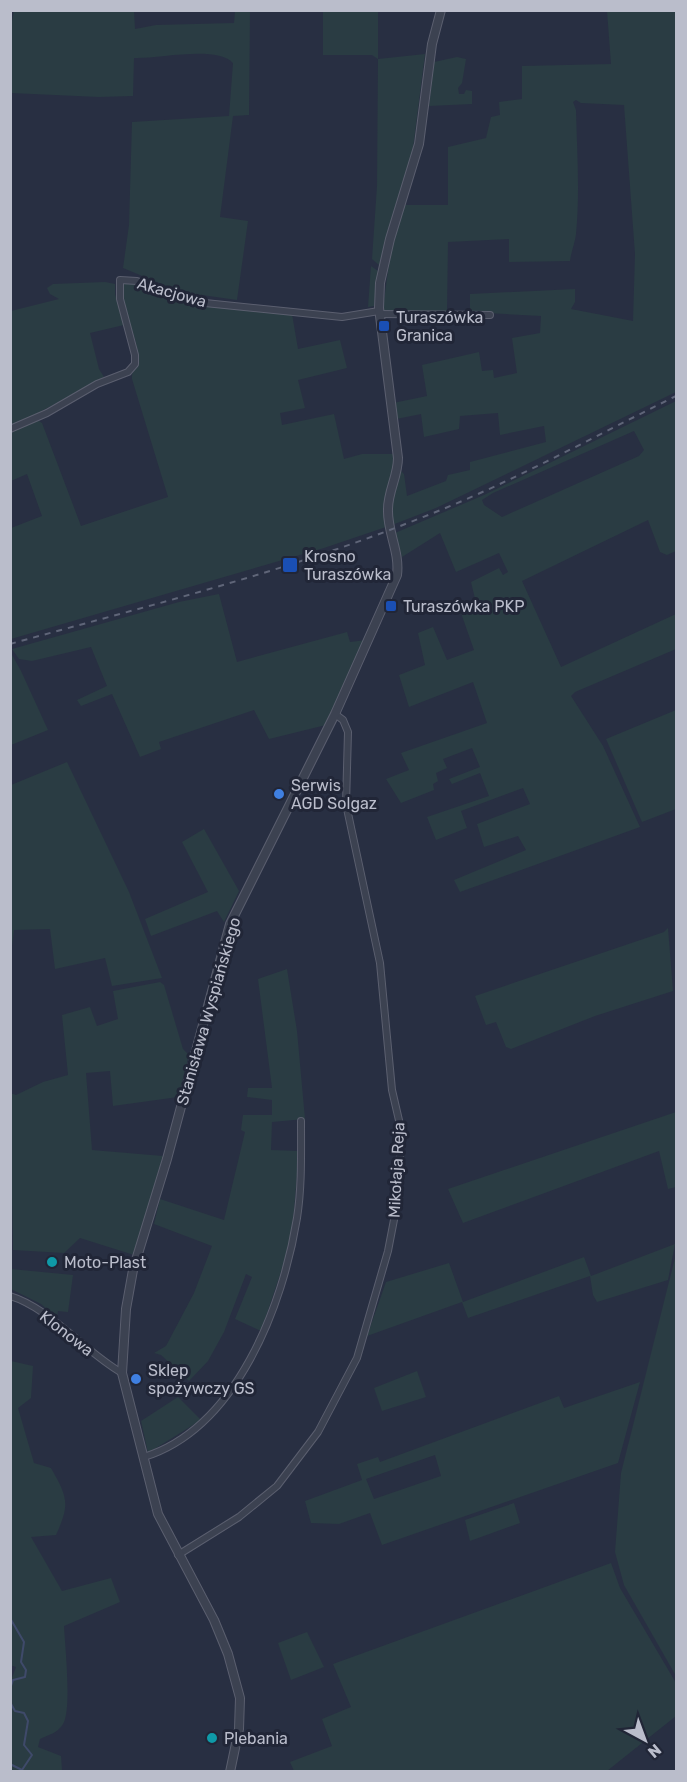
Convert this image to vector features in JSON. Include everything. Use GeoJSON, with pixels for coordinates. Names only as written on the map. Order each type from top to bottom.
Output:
{"type":"FeatureCollection","features":[{"type":"Feature","properties":{"kind":"street","name":"Stanisława Wyspiańskiego"},"geometry":{"type":"LineString","coordinates":[[230,1772],[239,1729],[240,1698],[228,1654],[214,1620],[158,1514],[122,1373],[126,1309],[133,1270],[167,1158],[230,924],[335,714],[391,592],[398,566],[388,516],[398,458],[379,311],[380,283],[390,239],[419,144],[432,44],[441,10]]}},
{"type":"Feature","properties":{"kind":"street","name":"Akacjowa"},"geometry":{"type":"LineString","coordinates":[[10,429],[47,413],[97,384],[128,372],[135,364],[135,355],[119,292],[120,280],[137,281],[206,303],[342,317],[379,311]]}},
{"type":"Feature","properties":{"kind":"street"},"geometry":{"type":"LineString","coordinates":[[379,311],[490,315]]}},
{"type":"Feature","properties":{"kind":"street","name":"Mikołaja Reja"},"geometry":{"type":"LineString","coordinates":[[178,1555],[239,1517],[277,1485],[318,1432],[357,1358],[388,1251],[398,1199],[401,1129],[392,1090],[380,963],[346,804],[348,732],[343,720],[335,714]]}},
{"type":"Feature","properties":{"kind":"street"},"geometry":{"type":"LineString","coordinates":[[144,1457],[191,1431],[219,1406],[238,1380],[256,1347],[284,1280],[297,1216],[301,1121]]}},
{"type":"Feature","properties":{"kind":"street","name":"Klonowa"},"geometry":{"type":"LineString","coordinates":[[10,1296],[22,1300],[91,1353],[122,1373]]}},
{"type":"Feature","properties":{"kind":"shaded area"},"geometry":{"type":"Polygon","coordinates":[[[323,10],[378,11],[378,59],[372,55],[323,55],[323,10]]]}},
{"type":"Feature","properties":{"kind":"shaded area"},"geometry":{"type":"Polygon","coordinates":[[[14,11],[134,11],[135,29],[156,25],[234,23],[235,11],[250,11],[249,115],[233,116],[220,217],[248,221],[237,300],[181,292],[123,268],[129,225],[132,122],[229,116],[233,63],[225,58],[201,54],[134,58],[133,96],[99,97],[11,93],[10,31],[14,11]]]}},
{"type":"Feature","properties":{"kind":"shaded area"},"geometry":{"type":"Polygon","coordinates":[[[607,11],[676,11],[676,392],[436,508],[392,525],[390,509],[401,471],[404,474],[407,496],[446,481],[448,475],[470,470],[470,462],[546,442],[544,426],[500,435],[498,413],[460,416],[459,429],[424,437],[421,414],[396,419],[393,403],[427,396],[422,365],[479,352],[482,371],[493,370],[494,378],[517,373],[512,338],[540,333],[541,316],[470,312],[470,294],[575,289],[575,302],[571,309],[633,321],[635,254],[624,105],[581,103],[576,100],[573,102],[576,110],[578,203],[576,234],[570,261],[509,262],[509,239],[448,242],[447,312],[383,311],[390,256],[404,205],[448,205],[448,147],[486,138],[491,117],[500,115],[499,102],[522,99],[522,66],[611,64],[607,11]]]}},
{"type":"Feature","properties":{"kind":"shaded area"},"geometry":{"type":"Polygon","coordinates":[[[425,54],[412,156],[379,265],[372,259],[377,186],[378,59],[425,54]]]}},
{"type":"Feature","properties":{"kind":"shaded area"},"geometry":{"type":"Polygon","coordinates":[[[457,57],[466,59],[462,83],[458,88],[459,94],[464,94],[466,90],[472,91],[472,104],[429,106],[434,62],[457,57]]]}},
{"type":"Feature","properties":{"kind":"shaded area"},"geometry":{"type":"Polygon","coordinates":[[[371,266],[378,271],[374,306],[368,307],[371,266]]]}},
{"type":"Feature","properties":{"kind":"shaded area"},"geometry":{"type":"Polygon","coordinates":[[[105,282],[115,284],[115,294],[124,325],[90,333],[99,369],[104,377],[11,428],[11,311],[59,299],[50,294],[47,288],[53,284],[105,282]]]}},
{"type":"Feature","properties":{"kind":"shaded area"},"geometry":{"type":"Polygon","coordinates":[[[122,282],[196,305],[292,314],[298,349],[340,340],[347,368],[298,380],[305,408],[280,413],[282,425],[334,414],[344,459],[362,454],[394,454],[393,473],[385,508],[386,527],[324,548],[11,639],[11,528],[42,516],[27,474],[11,481],[10,433],[37,420],[42,423],[81,526],[168,497],[132,379],[138,360],[137,348],[122,301],[122,282]]]}},
{"type":"Feature","properties":{"kind":"shaded area"},"geometry":{"type":"Polygon","coordinates":[[[676,401],[676,551],[667,555],[660,552],[648,520],[522,581],[561,667],[676,614],[676,649],[575,692],[571,696],[603,746],[640,827],[460,892],[454,880],[526,850],[518,836],[484,847],[477,824],[530,804],[523,788],[461,811],[467,828],[436,840],[427,817],[489,796],[480,773],[452,784],[449,779],[480,767],[472,748],[443,759],[447,768],[436,773],[438,781],[433,784],[434,790],[401,803],[386,779],[409,770],[401,753],[487,723],[473,682],[409,707],[399,675],[425,665],[418,633],[433,627],[447,660],[474,650],[461,613],[477,607],[471,582],[499,568],[503,575],[508,572],[499,553],[456,572],[440,533],[402,557],[395,533],[484,495],[676,401]],[[634,431],[493,493],[482,500],[484,505],[502,517],[639,456],[644,450],[634,431]]]}},
{"type":"Feature","properties":{"kind":"shaded area"},"geometry":{"type":"Polygon","coordinates":[[[219,594],[237,662],[347,632],[350,642],[366,640],[326,725],[269,739],[254,710],[159,742],[161,749],[140,757],[112,694],[81,706],[77,700],[107,686],[91,647],[32,661],[19,659],[12,649],[179,602],[219,594]]]}},
{"type":"Feature","properties":{"kind":"shaded area"},"geometry":{"type":"Polygon","coordinates":[[[11,653],[48,730],[11,745],[11,653]]]}},
{"type":"Feature","properties":{"kind":"shaded area"},"geometry":{"type":"Polygon","coordinates":[[[676,710],[676,809],[642,822],[606,739],[676,710]]]}},
{"type":"Feature","properties":{"kind":"shaded area"},"geometry":{"type":"Polygon","coordinates":[[[67,762],[129,892],[162,978],[112,986],[105,958],[55,969],[50,929],[14,930],[11,954],[11,785],[67,762]]]}},
{"type":"Feature","properties":{"kind":"shaded area"},"geometry":{"type":"Polygon","coordinates":[[[204,829],[239,891],[224,922],[217,911],[151,936],[145,919],[208,892],[182,842],[204,829]]]}},
{"type":"Feature","properties":{"kind":"shaded area"},"geometry":{"type":"Polygon","coordinates":[[[668,928],[673,991],[595,1016],[511,1049],[506,1047],[496,1022],[486,1025],[475,996],[664,932],[668,928]]]}},
{"type":"Feature","properties":{"kind":"shaded area"},"geometry":{"type":"Polygon","coordinates":[[[287,969],[297,1031],[305,1119],[272,1122],[271,1150],[299,1151],[293,1223],[286,1257],[261,1331],[235,1319],[252,1277],[246,1274],[224,1332],[208,1361],[189,1381],[161,1355],[154,1353],[166,1346],[194,1293],[212,1246],[154,1224],[160,1199],[224,1220],[245,1132],[241,1130],[243,1115],[272,1115],[272,1100],[247,1097],[248,1088],[272,1088],[258,979],[287,969]]]}},
{"type":"Feature","properties":{"kind":"shaded area"},"geometry":{"type":"Polygon","coordinates":[[[160,982],[164,985],[183,1049],[189,1055],[178,1097],[113,1106],[110,1071],[86,1073],[92,1150],[163,1156],[134,1255],[80,1238],[64,1253],[13,1250],[10,1093],[16,1095],[43,1082],[68,1075],[62,1015],[90,1007],[97,1026],[118,1019],[113,991],[160,982]]]}},
{"type":"Feature","properties":{"kind":"shaded area"},"geometry":{"type":"Polygon","coordinates":[[[676,1112],[676,1187],[668,1189],[659,1151],[463,1223],[448,1189],[676,1112]]]}},
{"type":"Feature","properties":{"kind":"shaded area"},"geometry":{"type":"Polygon","coordinates":[[[675,1244],[668,1280],[597,1302],[593,1295],[590,1276],[468,1318],[462,1302],[367,1336],[386,1282],[449,1263],[463,1302],[584,1257],[591,1276],[675,1244]]]}},
{"type":"Feature","properties":{"kind":"shaded area"},"geometry":{"type":"Polygon","coordinates":[[[676,1254],[676,1676],[624,1585],[615,1552],[621,1473],[676,1254]]]}},
{"type":"Feature","properties":{"kind":"shaded area"},"geometry":{"type":"Polygon","coordinates":[[[11,1269],[73,1275],[68,1312],[58,1311],[57,1318],[41,1304],[11,1289],[11,1269]]]}},
{"type":"Feature","properties":{"kind":"shaded area"},"geometry":{"type":"Polygon","coordinates":[[[11,1361],[33,1366],[31,1398],[18,1408],[34,1463],[51,1468],[64,1494],[65,1501],[64,1516],[56,1535],[31,1537],[62,1591],[111,1578],[120,1602],[64,1626],[68,1692],[66,1717],[58,1730],[40,1739],[38,1747],[61,1756],[62,1771],[11,1771],[10,1683],[16,1667],[10,1665],[11,1361]]]}},
{"type":"Feature","properties":{"kind":"shaded area"},"geometry":{"type":"Polygon","coordinates":[[[417,1371],[426,1397],[382,1411],[374,1388],[417,1371]]]}},
{"type":"Feature","properties":{"kind":"shaded area"},"geometry":{"type":"Polygon","coordinates":[[[640,1382],[618,1463],[382,1545],[370,1513],[339,1524],[311,1523],[305,1501],[362,1480],[357,1464],[378,1457],[380,1462],[559,1396],[564,1408],[640,1382]],[[435,1455],[366,1479],[374,1499],[441,1476],[435,1455]]]}},
{"type":"Feature","properties":{"kind":"shaded area"},"geometry":{"type":"Polygon","coordinates":[[[178,1397],[201,1420],[148,1453],[141,1421],[178,1397]]]}},
{"type":"Feature","properties":{"kind":"shaded area"},"geometry":{"type":"Polygon","coordinates":[[[514,1503],[520,1523],[470,1541],[465,1520],[514,1503]]]}},
{"type":"Feature","properties":{"kind":"shaded area"},"geometry":{"type":"Polygon","coordinates":[[[611,1563],[620,1588],[676,1683],[676,1716],[607,1771],[294,1771],[290,1762],[332,1746],[322,1719],[351,1707],[333,1664],[611,1563]]]}},
{"type":"Feature","properties":{"kind":"shaded area"},"geometry":{"type":"Polygon","coordinates":[[[307,1632],[324,1667],[291,1680],[278,1643],[307,1632]]]}},
{"type":"Feature","properties":{"kind":"waterway"},"geometry":{"type":"LineString","coordinates":[[10,1618],[24,1642],[21,1662],[26,1670],[25,1677],[13,1680],[10,1689]]}},
{"type":"Feature","properties":{"kind":"waterway"},"geometry":{"type":"LineString","coordinates":[[10,1702],[15,1711],[24,1713],[28,1721],[24,1745],[32,1755],[22,1770],[10,1764]]}},
{"type":"Feature","properties":{"kind":"railway"},"geometry":{"type":"LineString","coordinates":[[10,644],[267,572],[368,538],[484,491],[676,396]]}},
{"type":"Feature","properties":{"kind":"place","name":"Turaszówka Granica"},"geometry":{"type":"Point","coordinates":[384,326]}},
{"type":"Feature","properties":{"kind":"place","name":"Krosno Turaszówka"},"geometry":{"type":"Point","coordinates":[290,565]}},
{"type":"Feature","properties":{"kind":"place","name":"Turaszówka PKP"},"geometry":{"type":"Point","coordinates":[391,606]}},
{"type":"Feature","properties":{"kind":"place","name":"Serwis AGD Solgaz"},"geometry":{"type":"Point","coordinates":[279,794]}},
{"type":"Feature","properties":{"kind":"place","name":"Moto-Plast"},"geometry":{"type":"Point","coordinates":[52,1262]}},
{"type":"Feature","properties":{"kind":"place","name":"Sklep spożywczy GS"},"geometry":{"type":"Point","coordinates":[136,1379]}},
{"type":"Feature","properties":{"kind":"place","name":"Plebania"},"geometry":{"type":"Point","coordinates":[212,1738]}}]}
